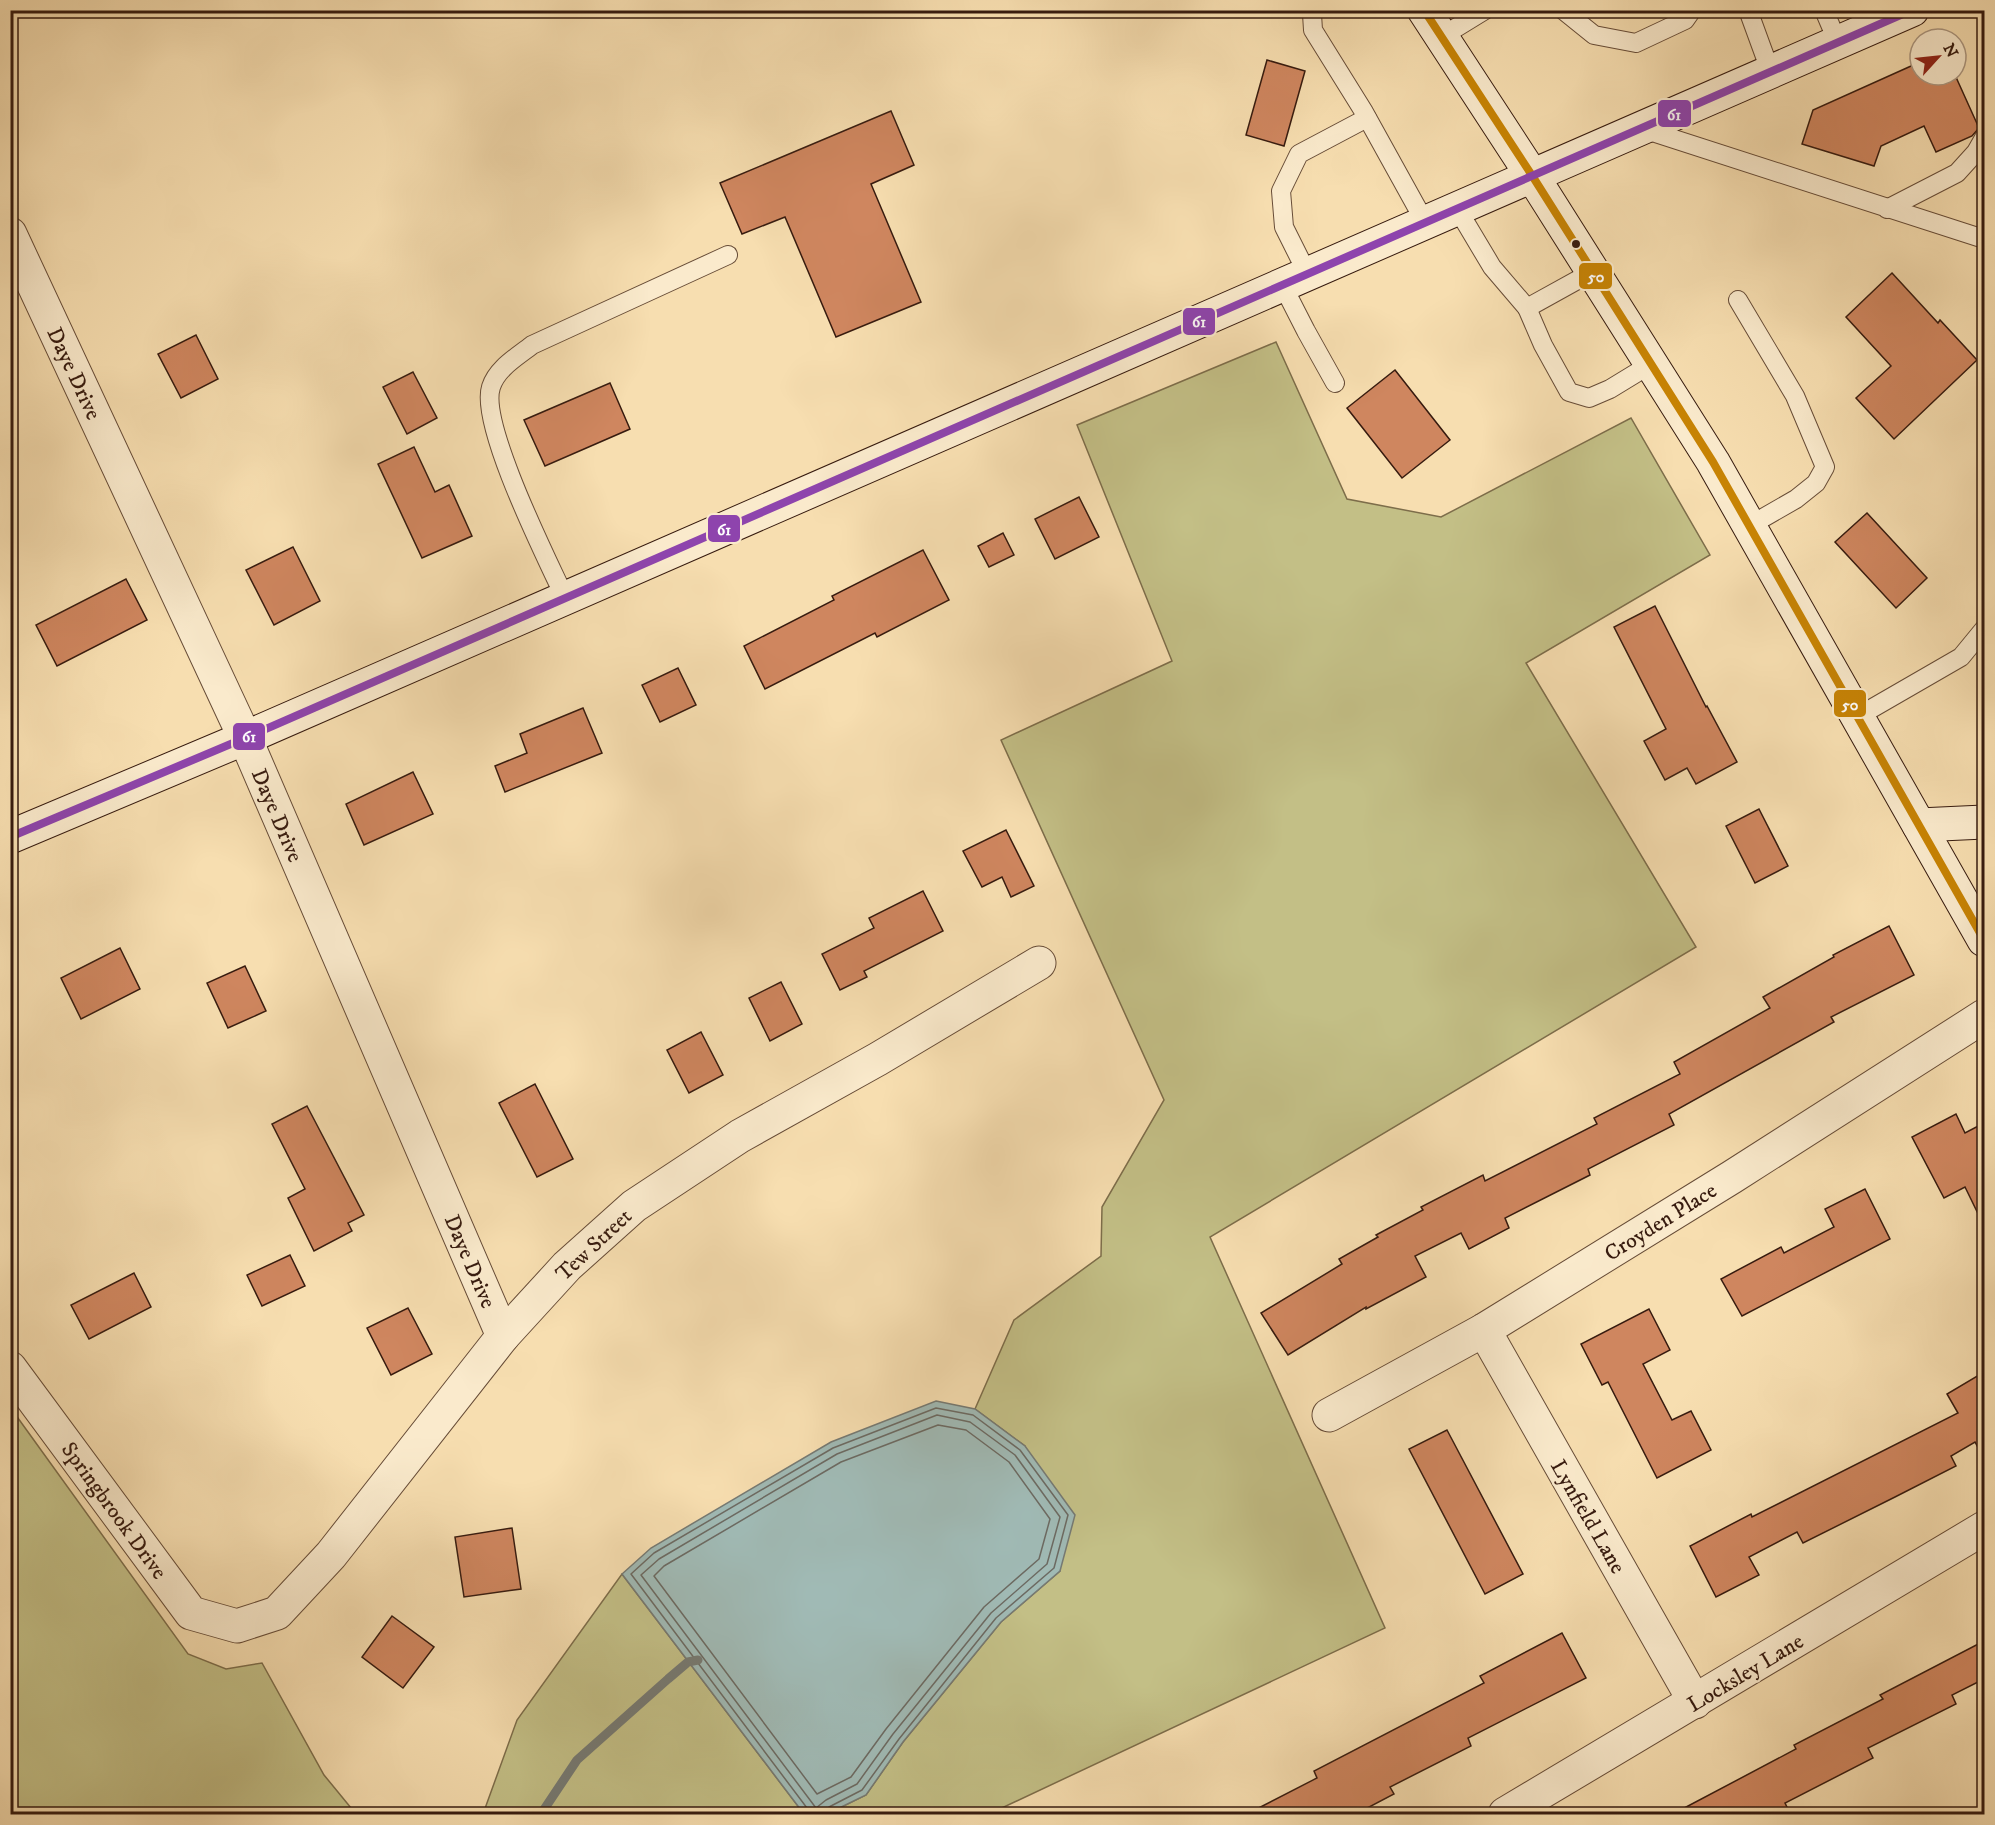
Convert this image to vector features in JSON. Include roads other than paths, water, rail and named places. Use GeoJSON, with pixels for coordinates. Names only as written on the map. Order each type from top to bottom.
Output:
{"type":"FeatureCollection","features":[{"type":"Feature","properties":{"kind":"street"},"geometry":{"type":"LineString","coordinates":[[1424,10],[1533,177],[1713,462],[1919,825],[1980,923]]}},
{"type":"Feature","properties":{"kind":"street"},"geometry":{"type":"LineString","coordinates":[[10,837],[245,738],[1912,10]]}},
{"type":"Feature","properties":{"kind":"street","name":"Daye Drive"},"geometry":{"type":"LineString","coordinates":[[10,234],[245,738],[503,1336]]}},
{"type":"Feature","properties":{"kind":"street"},"geometry":{"type":"LineString","coordinates":[[1919,825],[1984,822]]}},
{"type":"Feature","properties":{"kind":"street","name":"Tew Street"},"geometry":{"type":"LineString","coordinates":[[237,1626],[277,1613],[331,1556],[503,1336],[567,1266],[634,1206],[740,1136],[878,1059],[1039,963]]}},
{"type":"Feature","properties":{"kind":"street","name":"Croyden Place"},"geometry":{"type":"LineString","coordinates":[[1329,1415],[1484,1330],[1732,1177],[1984,1016]]}},
{"type":"Feature","properties":{"kind":"street","name":"Lynfield Lane"},"geometry":{"type":"LineString","coordinates":[[1484,1330],[1695,1702]]}},
{"type":"Feature","properties":{"kind":"street","name":"Springbrook Drive"},"geometry":{"type":"LineString","coordinates":[[10,1368],[191,1614],[237,1626]]}},
{"type":"Feature","properties":{"kind":"street","name":"Locksley Lane"},"geometry":{"type":"LineString","coordinates":[[1505,1815],[1984,1528]]}},
{"type":"Feature","properties":{"kind":"lane"},"geometry":{"type":"LineString","coordinates":[[1316,10],[1312,14],[1313,30],[1367,118],[1426,224]]}},
{"type":"Feature","properties":{"kind":"lane"},"geometry":{"type":"LineString","coordinates":[[1441,37],[1485,10]]}},
{"type":"Feature","properties":{"kind":"lane"},"geometry":{"type":"LineString","coordinates":[[1563,10],[1594,35],[1636,43],[1685,20],[1692,10]]}},
{"type":"Feature","properties":{"kind":"lane"},"geometry":{"type":"LineString","coordinates":[[1748,10],[1771,73]]}},
{"type":"Feature","properties":{"kind":"lane"},"geometry":{"type":"LineString","coordinates":[[1824,10],[1839,43]]}},
{"type":"Feature","properties":{"kind":"lane"},"geometry":{"type":"LineString","coordinates":[[1335,382],[1306,331],[1284,226],[1281,191],[1299,154],[1367,118]]}},
{"type":"Feature","properties":{"kind":"lane"},"geometry":{"type":"LineString","coordinates":[[1643,129],[1984,239]]}},
{"type":"Feature","properties":{"kind":"lane"},"geometry":{"type":"LineString","coordinates":[[1887,209],[1957,173],[1976,152],[1984,138]]}},
{"type":"Feature","properties":{"kind":"lane"},"geometry":{"type":"LineString","coordinates":[[1458,210],[1492,267],[1527,308],[1543,345],[1569,392],[1589,398],[1610,389],[1651,364]]}},
{"type":"Feature","properties":{"kind":"lane"},"geometry":{"type":"LineString","coordinates":[[565,598],[508,472],[491,422],[490,388],[504,367],[532,345],[728,255]]}},
{"type":"Feature","properties":{"kind":"lane"},"geometry":{"type":"LineString","coordinates":[[1527,308],[1592,272]]}},
{"type":"Feature","properties":{"kind":"lane"},"geometry":{"type":"LineString","coordinates":[[1738,300],[1795,396],[1826,467],[1816,483],[1796,499],[1749,526]]}},
{"type":"Feature","properties":{"kind":"lane"},"geometry":{"type":"LineString","coordinates":[[1857,717],[1961,657],[1984,629]]}},
{"type":"Feature","properties":{"kind":"water"},"geometry":{"type":"Polygon","coordinates":[[[936,1401],[975,1409],[1025,1446],[1075,1515],[1060,1571],[1001,1622],[903,1742],[866,1795],[827,1814],[804,1814],[622,1574],[651,1548],[831,1442],[936,1401]]]}},
{"type":"Feature","properties":{"kind":"waterway"},"geometry":{"type":"LineString","coordinates":[[541,1814],[577,1760],[688,1662],[698,1660]]}}]}
